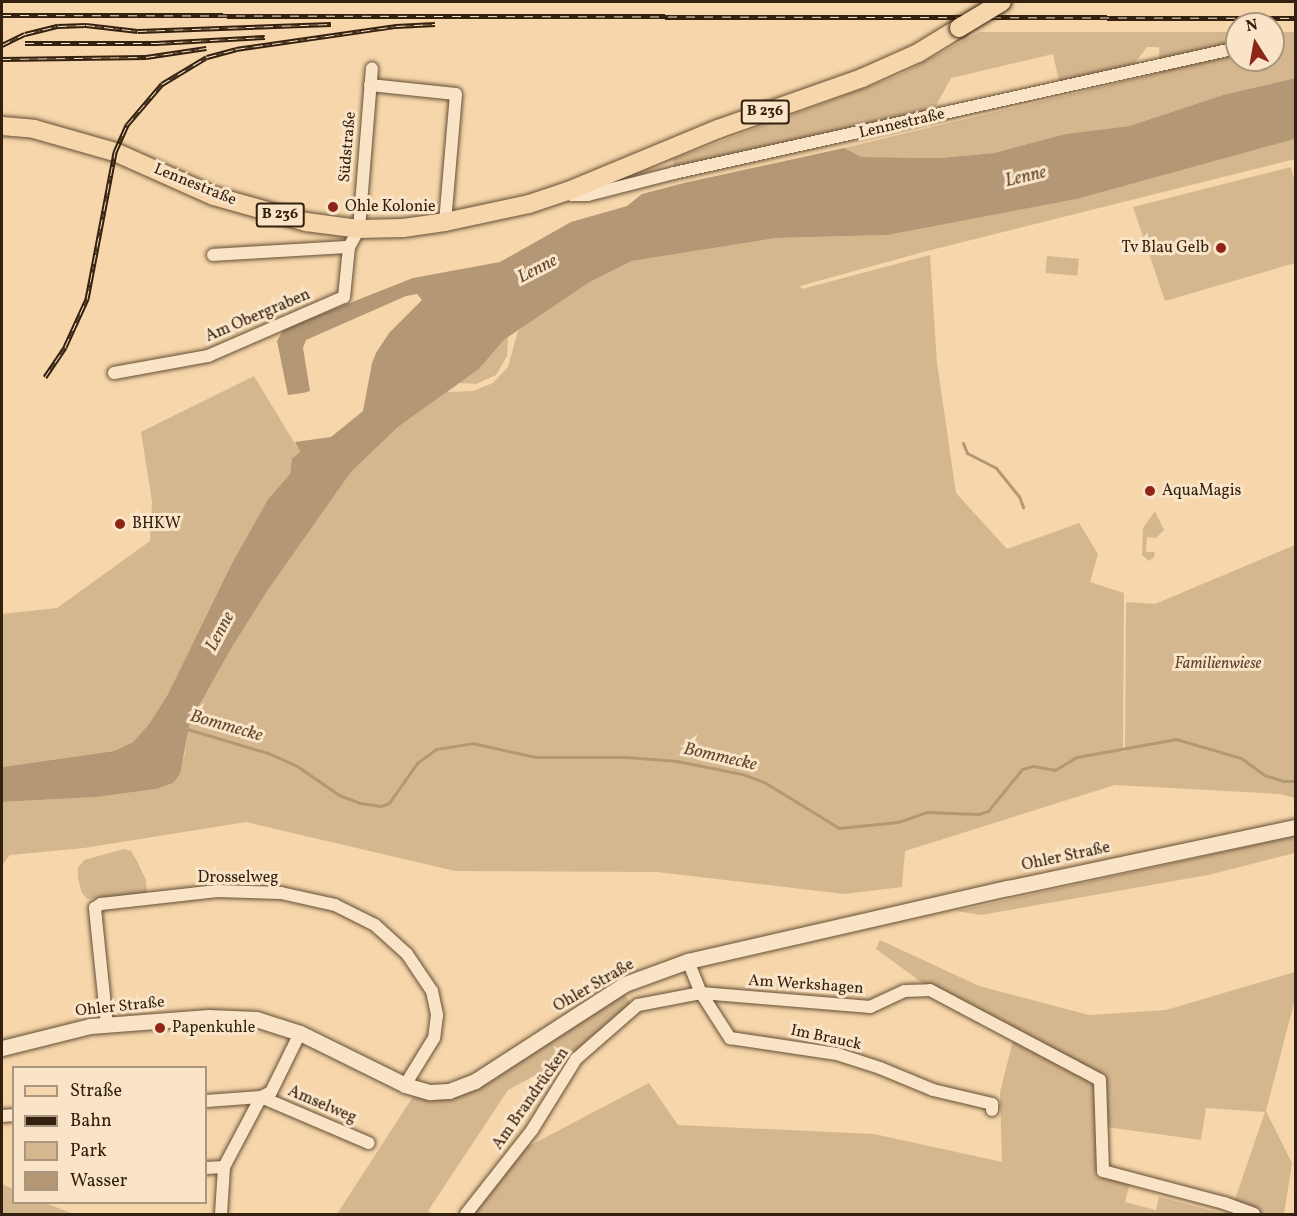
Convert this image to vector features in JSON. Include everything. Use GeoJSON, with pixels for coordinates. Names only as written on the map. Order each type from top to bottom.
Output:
{"type":"FeatureCollection","features":[{"type":"Feature","properties":{"kind":"main road","name":"Lennestraße"},"geometry":{"type":"LineString","coordinates":[[2,126],[34,129],[115,152],[214,196],[306,222],[359,229],[403,228],[445,222],[529,204],[568,191],[718,129],[862,78],[918,53],[1002,2]]}},
{"type":"Feature","properties":{"kind":"street","name":"Lennestraße"},"geometry":{"type":"LineString","coordinates":[[568,191],[572,195],[588,195],[674,173],[1225,51]]}},
{"type":"Feature","properties":{"kind":"street","name":"Südstraße"},"geometry":{"type":"LineString","coordinates":[[359,229],[372,69]]}},
{"type":"Feature","properties":{"kind":"street"},"geometry":{"type":"LineString","coordinates":[[370,85],[456,94],[445,222]]}},
{"type":"Feature","properties":{"kind":"street","name":"Am Obergraben"},"geometry":{"type":"LineString","coordinates":[[114,373],[207,356],[344,297],[349,247],[359,229]]}},
{"type":"Feature","properties":{"kind":"street"},"geometry":{"type":"LineString","coordinates":[[213,255],[349,247]]}},
{"type":"Feature","properties":{"kind":"street","name":"Ohler Straße"},"geometry":{"type":"LineString","coordinates":[[2,1048],[67,1030],[107,1025],[209,1017],[256,1019],[300,1033],[405,1085],[430,1092],[448,1091],[475,1081],[624,984],[688,961],[1296,827]]}},
{"type":"Feature","properties":{"kind":"street","name":"Drosselweg"},"geometry":{"type":"LineString","coordinates":[[107,1025],[95,908],[101,904],[217,891],[281,893],[335,905],[375,925],[407,954],[432,991],[437,1015],[434,1038],[405,1085]]}},
{"type":"Feature","properties":{"kind":"street","name":"Im Brauck"},"geometry":{"type":"LineString","coordinates":[[688,961],[701,993],[730,1038],[837,1054],[880,1068],[933,1090],[992,1104],[992,1110]]}},
{"type":"Feature","properties":{"kind":"street","name":"Am Werkshagen"},"geometry":{"type":"LineString","coordinates":[[701,993],[870,1007],[905,991],[930,990],[1100,1080],[1103,1171],[1224,1203],[1254,1215]]}},
{"type":"Feature","properties":{"kind":"street","name":"Am Brandrücken"},"geometry":{"type":"LineString","coordinates":[[466,1215],[532,1130],[576,1059],[638,1005],[701,993]]}},
{"type":"Feature","properties":{"kind":"street","name":"Amselweg"},"geometry":{"type":"LineString","coordinates":[[221,1215],[224,1167],[261,1097],[271,1092],[300,1033]]}},
{"type":"Feature","properties":{"kind":"street"},"geometry":{"type":"LineString","coordinates":[[207,1101],[261,1097]]}},
{"type":"Feature","properties":{"kind":"street","name":"Amselweg"},"geometry":{"type":"LineString","coordinates":[[261,1097],[369,1143]]}},
{"type":"Feature","properties":{"kind":"street"},"geometry":{"type":"LineString","coordinates":[[207,1168],[224,1167]]}},
{"type":"Feature","properties":{"kind":"green space"},"geometry":{"type":"Polygon","coordinates":[[[980,32],[1225,32],[1225,72],[1285,72],[1285,32],[1295,32],[1295,78],[1223,95],[1129,126],[1065,134],[994,153],[939,158],[862,157],[844,148],[1160,73],[1159,47],[1147,47],[1131,68],[1060,85],[1053,54],[951,78],[931,115],[675,171],[673,159],[897,76],[980,32]]]}},
{"type":"Feature","properties":{"kind":"green space","name":"Familienwiese"},"geometry":{"type":"Polygon","coordinates":[[[1295,139],[1295,159],[927,251],[800,286],[802,289],[930,255],[937,363],[956,493],[1007,549],[1079,523],[1098,554],[1090,582],[1124,593],[1123,754],[1125,750],[1126,602],[1155,604],[1295,545],[1295,798],[1279,794],[1115,785],[905,851],[902,887],[844,894],[657,872],[455,871],[246,822],[84,848],[10,855],[2,865],[2,802],[97,797],[156,789],[173,783],[184,757],[190,722],[232,647],[268,590],[351,472],[398,427],[447,392],[473,391],[493,383],[508,367],[518,331],[534,317],[588,283],[632,261],[776,238],[888,235],[1077,199],[1295,139]]]}},
{"type":"Feature","properties":{"kind":"green space","name":"Tv Blau Gelb"},"geometry":{"type":"Polygon","coordinates":[[[1291,167],[1295,183],[1295,263],[1165,301],[1133,207],[1291,167]]]}},
{"type":"Feature","properties":{"kind":"green space"},"geometry":{"type":"Polygon","coordinates":[[[1047,256],[1079,259],[1077,276],[1046,273],[1047,256]]]}},
{"type":"Feature","properties":{"kind":"green space"},"geometry":{"type":"Polygon","coordinates":[[[508,336],[507,356],[496,375],[476,384],[459,383],[479,369],[508,336]]]}},
{"type":"Feature","properties":{"kind":"green space"},"geometry":{"type":"Polygon","coordinates":[[[254,376],[300,452],[292,458],[290,474],[268,499],[231,565],[168,694],[149,724],[133,742],[114,751],[2,767],[2,614],[57,608],[150,541],[152,502],[141,432],[254,376]]]}},
{"type":"Feature","properties":{"kind":"green space"},"geometry":{"type":"Polygon","coordinates":[[[1155,511],[1164,530],[1156,538],[1147,537],[1146,552],[1155,552],[1154,557],[1149,561],[1142,555],[1143,528],[1155,511]]]}},
{"type":"Feature","properties":{"kind":"green space"},"geometry":{"type":"Polygon","coordinates":[[[1295,836],[1295,853],[1208,875],[981,915],[957,911],[1295,836]]]}},
{"type":"Feature","properties":{"kind":"green space"},"geometry":{"type":"Polygon","coordinates":[[[124,849],[131,851],[137,861],[146,880],[147,894],[87,899],[82,893],[78,868],[84,860],[124,849]]]}},
{"type":"Feature","properties":{"kind":"green space"},"geometry":{"type":"Polygon","coordinates":[[[880,940],[979,986],[1089,1015],[1166,1010],[1295,972],[1295,999],[1266,1111],[1292,1163],[1284,1214],[1230,1214],[1265,1112],[1206,1108],[1201,1140],[1106,1127],[1106,1080],[928,987],[876,949],[880,940]]]}},
{"type":"Feature","properties":{"kind":"green space"},"geometry":{"type":"Polygon","coordinates":[[[622,991],[632,1005],[573,1055],[508,1090],[428,1211],[434,1214],[337,1214],[414,1095],[431,1097],[622,991]]]}},
{"type":"Feature","properties":{"kind":"green space"},"geometry":{"type":"Polygon","coordinates":[[[1013,1041],[1094,1084],[1097,1177],[1130,1182],[1125,1202],[1156,1210],[1159,1197],[1225,1214],[472,1214],[525,1148],[649,1083],[678,1125],[874,1134],[1002,1162],[1000,1092],[1013,1041]]]}},
{"type":"Feature","properties":{"kind":"green space"},"geometry":{"type":"Polygon","coordinates":[[[2,1184],[12,1189],[12,1204],[48,1204],[74,1214],[2,1214],[2,1184]]]}},
{"type":"Feature","properties":{"kind":"water","name":"Lenne"},"geometry":{"type":"Polygon","coordinates":[[[1295,78],[1295,139],[1077,199],[888,235],[776,238],[632,261],[588,283],[505,339],[479,369],[398,427],[351,472],[268,590],[232,647],[190,722],[180,774],[173,783],[156,789],[97,797],[2,802],[2,767],[114,751],[133,742],[149,724],[168,694],[231,565],[268,499],[290,474],[292,458],[300,452],[295,442],[331,437],[363,411],[376,353],[389,333],[422,300],[417,294],[406,296],[306,340],[303,348],[310,391],[303,393],[288,395],[277,341],[284,329],[413,278],[500,262],[571,222],[627,206],[642,194],[684,183],[844,148],[862,157],[939,158],[994,153],[1065,134],[1129,126],[1223,95],[1295,78]]]}},
{"type":"Feature","properties":{"kind":"waterway"},"geometry":{"type":"LineString","coordinates":[[963,443],[967,453],[996,468],[1019,496],[1023,507]]}},
{"type":"Feature","properties":{"kind":"waterway","name":"Bommecke"},"geometry":{"type":"LineString","coordinates":[[184,728],[268,753],[297,766],[339,795],[360,803],[381,806],[389,803],[417,763],[436,749],[472,743],[535,757],[626,757],[677,761],[742,774],[764,782],[839,828],[898,822],[927,812],[978,814],[988,811],[1022,769],[1033,766],[1055,770],[1077,757],[1176,739],[1241,758],[1264,775],[1284,781],[1296,781]]}},
{"type":"Feature","properties":{"kind":"railway"},"geometry":{"type":"LineString","coordinates":[[2,15],[1296,18]]}},
{"type":"Feature","properties":{"kind":"railway"},"geometry":{"type":"LineString","coordinates":[[2,45],[25,34],[58,26],[86,25],[138,31],[331,24]]}},
{"type":"Feature","properties":{"kind":"railway"},"geometry":{"type":"LineString","coordinates":[[45,377],[65,347],[87,299],[115,152],[127,125],[162,84],[207,57],[236,49],[396,26],[435,24]]}},
{"type":"Feature","properties":{"kind":"railway"},"geometry":{"type":"LineString","coordinates":[[25,43],[156,43],[265,37]]}},
{"type":"Feature","properties":{"kind":"railway"},"geometry":{"type":"LineString","coordinates":[[2,59],[146,57],[206,48]]}},
{"type":"Feature","properties":{"kind":"place","name":"Ohle Kolonie"},"geometry":{"type":"Point","coordinates":[333,207]}},
{"type":"Feature","properties":{"kind":"place","name":"Tv Blau Gelb"},"geometry":{"type":"Point","coordinates":[1221,248]}},
{"type":"Feature","properties":{"kind":"place","name":"AquaMagis"},"geometry":{"type":"Point","coordinates":[1150,491]}},
{"type":"Feature","properties":{"kind":"place","name":"BHKW"},"geometry":{"type":"Point","coordinates":[120,524]}},
{"type":"Feature","properties":{"kind":"place","name":"Papenkuhle"},"geometry":{"type":"Point","coordinates":[160,1028]}}]}
